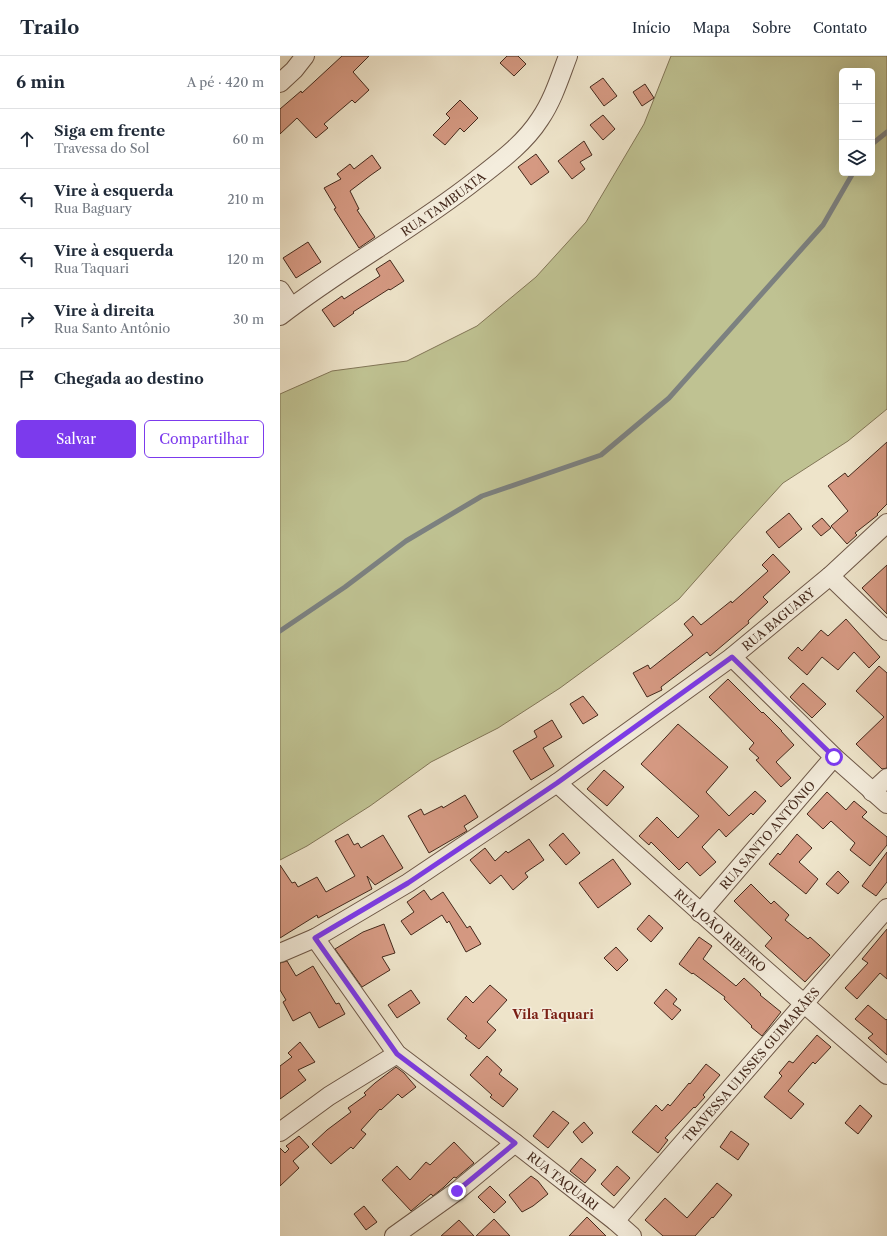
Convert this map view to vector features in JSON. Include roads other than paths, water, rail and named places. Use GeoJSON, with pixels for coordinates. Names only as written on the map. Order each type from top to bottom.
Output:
{"type":"FeatureCollection","features":[{"type":"Feature","properties":{"kind":"street"},"geometry":{"type":"LineString","coordinates":[[280,83],[294,70],[305,56]]}},
{"type":"Feature","properties":{"kind":"street","name":"RUA TAMBUATA"},"geometry":{"type":"LineString","coordinates":[[286,312],[454,198],[519,144],[540,120],[549,103],[568,56]]}},
{"type":"Feature","properties":{"kind":"street"},"geometry":{"type":"LineString","coordinates":[[280,290],[286,312]]}},
{"type":"Feature","properties":{"kind":"street","name":"RUA BAGUARY"},"geometry":{"type":"LineString","coordinates":[[280,953],[315,938],[408,883],[557,783],[732,657],[830,576],[887,523]]}},
{"type":"Feature","properties":{"kind":"street"},"geometry":{"type":"LineString","coordinates":[[830,576],[887,631]]}},
{"type":"Feature","properties":{"kind":"street"},"geometry":{"type":"LineString","coordinates":[[732,657],[834,757],[887,804]]}},
{"type":"Feature","properties":{"kind":"street","name":"RUA SANTO ANTÔNIO"},"geometry":{"type":"LineString","coordinates":[[700,913],[834,757]]}},
{"type":"Feature","properties":{"kind":"street"},"geometry":{"type":"LineString","coordinates":[[872,792],[887,778]]}},
{"type":"Feature","properties":{"kind":"street","name":"RUA JOÃO RIBEIRO"},"geometry":{"type":"LineString","coordinates":[[557,783],[700,913],[887,1075]]}},
{"type":"Feature","properties":{"kind":"street","name":"TRAVESSA ULISSES GUIMARÃES"},"geometry":{"type":"LineString","coordinates":[[615,1221],[887,908]]}},
{"type":"Feature","properties":{"kind":"street","name":"RUA TAQUARI"},"geometry":{"type":"LineString","coordinates":[[315,938],[397,1054],[515,1143],[632,1236]]}},
{"type":"Feature","properties":{"kind":"street"},"geometry":{"type":"LineString","coordinates":[[280,1132],[329,1096],[397,1054]]}},
{"type":"Feature","properties":{"kind":"street"},"geometry":{"type":"LineString","coordinates":[[394,1236],[457,1191],[515,1143]]}},
{"type":"Feature","properties":{"kind":"waterway"},"geometry":{"type":"LineString","coordinates":[[875,142],[887,132]]}},
{"type":"Feature","properties":{"kind":"waterway"},"geometry":{"type":"LineString","coordinates":[[280,631],[345,587],[406,541],[482,496],[601,455],[669,398],[823,225],[851,176]]}},
{"type":"Feature","properties":{"kind":"district","name":"Vila Taquari"},"geometry":{"type":"Point","coordinates":[553,1014]}}]}
